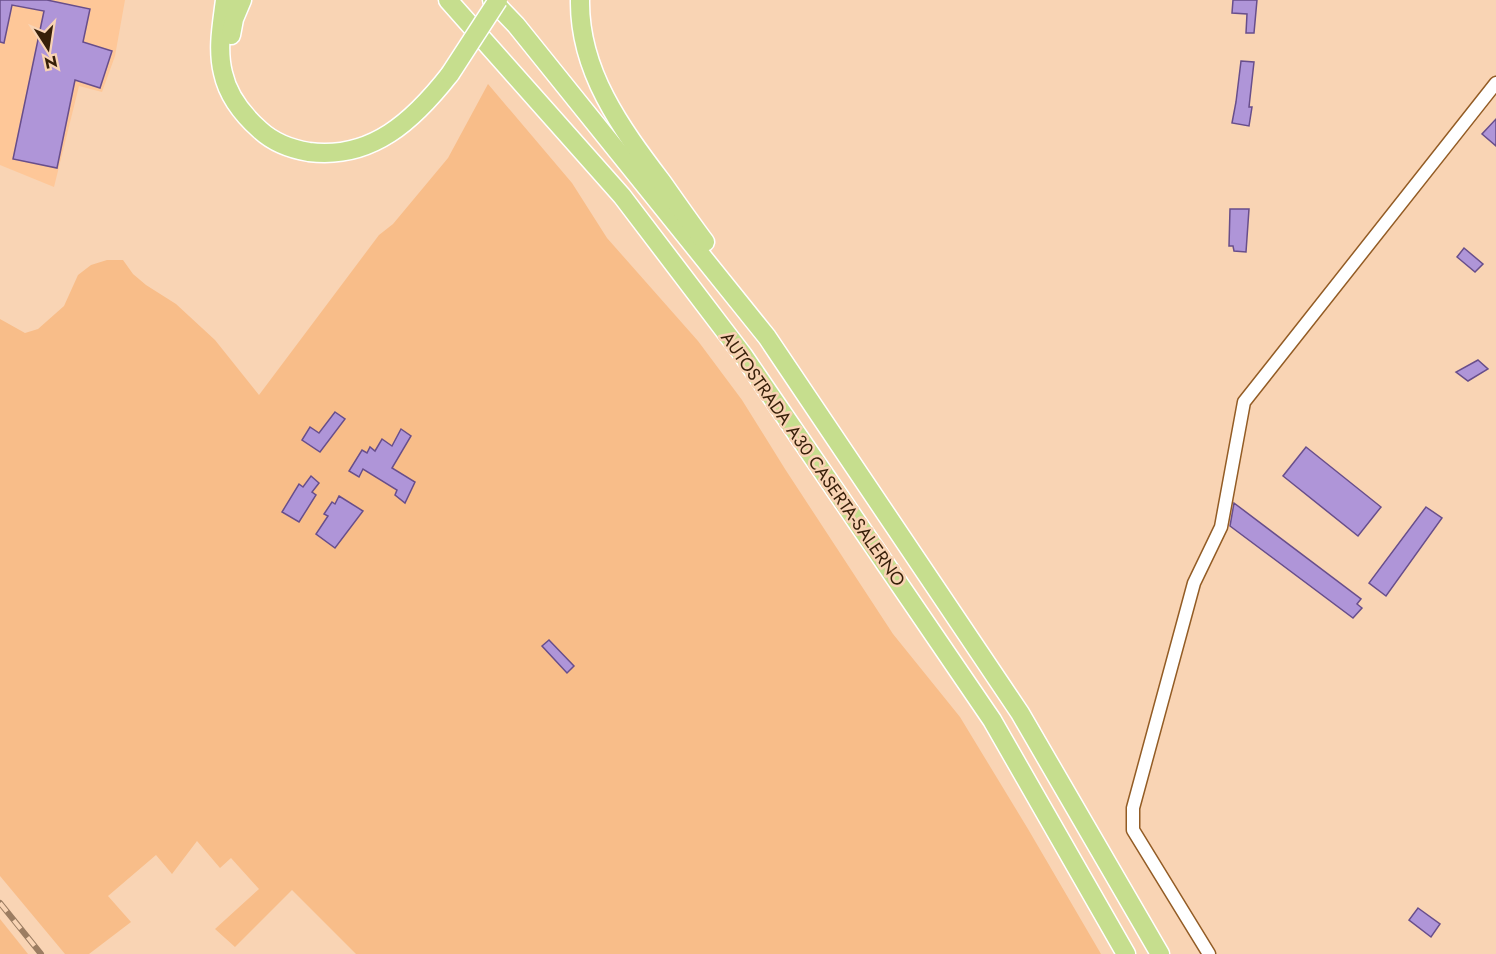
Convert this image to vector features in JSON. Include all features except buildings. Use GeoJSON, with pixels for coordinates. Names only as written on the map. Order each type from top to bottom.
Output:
{"type":"FeatureCollection","features":[{"type":"Feature","properties":{"kind":"highway"},"geometry":{"type":"LineString","coordinates":[[225,0],[220,56],[229,92],[237,106],[249,121],[281,144],[299,150],[334,154],[372,144],[388,135],[423,107],[485,0]]}},
{"type":"Feature","properties":{"kind":"highway"},"geometry":{"type":"LineString","coordinates":[[242,0],[234,19],[231,55],[234,72],[249,104],[274,127],[296,137],[312,141],[333,142],[367,133],[399,113],[446,70],[498,0]]}},
{"type":"Feature","properties":{"kind":"highway"},"geometry":{"type":"LineString","coordinates":[[435,0],[570,148],[622,196]]}},
{"type":"Feature","properties":{"kind":"highway","name":"AUTOSTRADA A30 CASERTA-SALERNO"},"geometry":{"type":"LineString","coordinates":[[448,0],[622,196],[743,355],[992,720],[1126,954]]}},
{"type":"Feature","properties":{"kind":"highway","name":"AUTOSTRADA A30 CASERTA-SALERNO"},"geometry":{"type":"LineString","coordinates":[[492,0],[523,34],[766,337],[1020,713],[1160,954]]}},
{"type":"Feature","properties":{"kind":"highway"},"geometry":{"type":"LineString","coordinates":[[580,0],[581,28],[585,47],[604,96],[636,147],[705,243],[730,292]]}},
{"type":"Feature","properties":{"kind":"street"},"geometry":{"type":"LineString","coordinates":[[1209,954],[1132,830],[1133,808],[1194,583],[1221,527],[1244,402],[1496,83]]}},
{"type":"Feature","properties":{"kind":"shaded area"},"geometry":{"type":"Polygon","coordinates":[[[0,0],[125,0],[115,56],[102,92],[79,86],[54,187],[0,165],[0,0]]]}},
{"type":"Feature","properties":{"kind":"shaded area"},"geometry":{"type":"Polygon","coordinates":[[[488,84],[572,183],[607,238],[698,341],[742,400],[893,634],[960,717],[1101,954],[356,954],[292,890],[235,947],[215,929],[259,889],[231,858],[220,868],[197,841],[172,874],[156,855],[108,896],[131,922],[89,954],[65,954],[0,876],[0,319],[25,333],[38,329],[64,306],[78,275],[91,265],[107,260],[123,260],[133,274],[176,304],[215,340],[259,395],[379,235],[393,224],[448,158],[488,84]]]}},
{"type":"Feature","properties":{"kind":"shaded area"},"geometry":{"type":"Polygon","coordinates":[[[0,919],[28,954],[0,954],[0,919]]]}},
{"type":"Feature","properties":{"kind":"railway"},"geometry":{"type":"LineString","coordinates":[[0,903],[41,954]]}}]}
